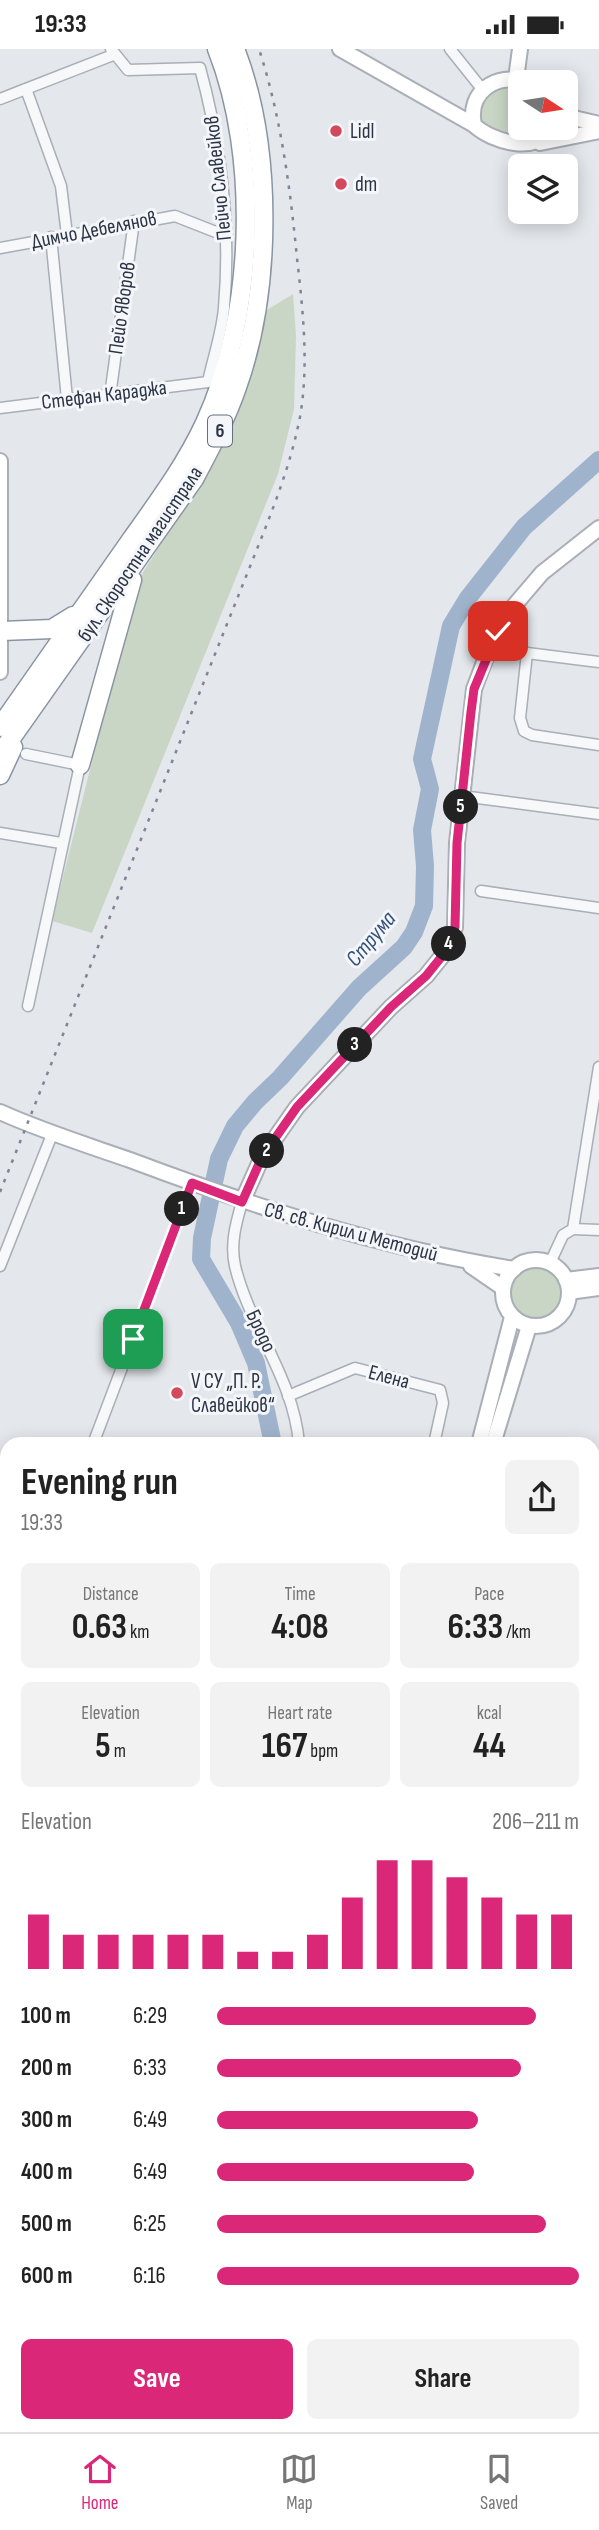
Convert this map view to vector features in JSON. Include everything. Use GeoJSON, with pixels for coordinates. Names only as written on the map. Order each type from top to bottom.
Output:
{"type":"FeatureCollection","features":[{"type":"Feature","properties":{"kind":"highway","name":"бул. Скоростна магистрала"},"geometry":{"type":"LineString","coordinates":[[0,727],[180,471],[205,423],[222,379],[234,332],[246,227],[242,148],[225,70],[217,49]]}},
{"type":"Feature","properties":{"kind":"highway","name":"бул. Скоростна магистрала"},"geometry":{"type":"LineString","coordinates":[[0,754],[143,555],[194,479],[220,430],[238,385],[251,336],[262,246],[260,163],[245,75],[235,49]]}},
{"type":"Feature","properties":{"kind":"highway"},"geometry":{"type":"LineString","coordinates":[[80,765],[126,597],[143,555]]}},
{"type":"Feature","properties":{"kind":"highway"},"geometry":{"type":"LineString","coordinates":[[1,622],[58,628],[68,621],[96,590]]}},
{"type":"Feature","properties":{"kind":"highway"},"geometry":{"type":"LineString","coordinates":[[0,775],[30,711]]}},
{"type":"Feature","properties":{"kind":"main road"},"geometry":{"type":"LineString","coordinates":[[340,49],[481,131],[519,143],[535,144],[599,131]]}},
{"type":"Feature","properties":{"kind":"main road"},"geometry":{"type":"LineString","coordinates":[[520,49],[521,70]]}},
{"type":"Feature","properties":{"kind":"main road"},"geometry":{"type":"LineString","coordinates":[[474,125],[474,102],[482,89],[508,80]]}},
{"type":"Feature","properties":{"kind":"main road"},"geometry":{"type":"LineString","coordinates":[[435,106],[474,102]]}},
{"type":"Feature","properties":{"kind":"main road"},"geometry":{"type":"LineString","coordinates":[[578,119],[599,124]]}},
{"type":"Feature","properties":{"kind":"main road"},"geometry":{"type":"LineString","coordinates":[[535,144],[542,140]]}},
{"type":"Feature","properties":{"kind":"main road"},"geometry":{"type":"LineString","coordinates":[[0,461],[0,672]]}},
{"type":"Feature","properties":{"kind":"main road"},"geometry":{"type":"LineString","coordinates":[[238,1206],[262,1157],[297,1107],[391,1007],[426,976],[447,950],[455,927],[457,843],[474,689],[491,644],[529,586],[599,528]]}},
{"type":"Feature","properties":{"kind":"main road","name":"Св. св. Кирил и Методий"},"geometry":{"type":"LineString","coordinates":[[1,1113],[197,1185],[238,1206],[464,1261],[514,1269]]}},
{"type":"Feature","properties":{"kind":"main road"},"geometry":{"type":"LineString","coordinates":[[533,1260],[550,1263],[568,1286],[568,1304],[557,1319],[547,1325],[529,1326],[512,1317],[505,1306],[503,1288],[514,1269],[533,1260]]}},
{"type":"Feature","properties":{"kind":"main road","name":"Св. св. Кирил и Методий"},"geometry":{"type":"LineString","coordinates":[[464,1261],[503,1288]]}},
{"type":"Feature","properties":{"kind":"main road"},"geometry":{"type":"LineString","coordinates":[[568,1286],[599,1276]]}},
{"type":"Feature","properties":{"kind":"main road"},"geometry":{"type":"LineString","coordinates":[[568,1286],[599,1288]]}},
{"type":"Feature","properties":{"kind":"main road"},"geometry":{"type":"LineString","coordinates":[[481,1437],[512,1317]]}},
{"type":"Feature","properties":{"kind":"main road"},"geometry":{"type":"LineString","coordinates":[[496,1437],[529,1326]]}},
{"type":"Feature","properties":{"kind":"street"},"geometry":{"type":"LineString","coordinates":[[450,49],[482,89]]}},
{"type":"Feature","properties":{"kind":"street"},"geometry":{"type":"LineString","coordinates":[[0,99],[112,52]]}},
{"type":"Feature","properties":{"kind":"street","name":"Пейчо Славейков"},"geometry":{"type":"LineString","coordinates":[[112,52],[128,70],[200,68],[216,126],[226,236],[224,311],[208,382]]}},
{"type":"Feature","properties":{"kind":"street"},"geometry":{"type":"LineString","coordinates":[[26,89],[61,186],[67,235]]}},
{"type":"Feature","properties":{"kind":"street","name":"Димчо Дебелянов"},"geometry":{"type":"LineString","coordinates":[[0,248],[134,221],[175,216],[226,236]]}},
{"type":"Feature","properties":{"kind":"street","name":"Пейо Яворов"},"geometry":{"type":"LineString","coordinates":[[110,395],[134,221]]}},
{"type":"Feature","properties":{"kind":"street"},"geometry":{"type":"LineString","coordinates":[[51,237],[67,399]]}},
{"type":"Feature","properties":{"kind":"street","name":"Стефан Караджа"},"geometry":{"type":"LineString","coordinates":[[0,408],[208,382]]}},
{"type":"Feature","properties":{"kind":"street"},"geometry":{"type":"LineString","coordinates":[[491,644],[527,653],[599,662]]}},
{"type":"Feature","properties":{"kind":"street"},"geometry":{"type":"LineString","coordinates":[[527,653],[520,718],[524,731],[532,736],[599,745]]}},
{"type":"Feature","properties":{"kind":"street"},"geometry":{"type":"LineString","coordinates":[[26,754],[80,765],[61,843],[28,1006]]}},
{"type":"Feature","properties":{"kind":"street"},"geometry":{"type":"LineString","coordinates":[[462,796],[599,814]]}},
{"type":"Feature","properties":{"kind":"street"},"geometry":{"type":"LineString","coordinates":[[0,833],[61,843]]}},
{"type":"Feature","properties":{"kind":"street"},"geometry":{"type":"LineString","coordinates":[[481,891],[599,908]]}},
{"type":"Feature","properties":{"kind":"street"},"geometry":{"type":"LineString","coordinates":[[573,1229],[595,1133],[599,1067]]}},
{"type":"Feature","properties":{"kind":"street"},"geometry":{"type":"LineString","coordinates":[[0,1266],[53,1132]]}},
{"type":"Feature","properties":{"kind":"street"},"geometry":{"type":"LineString","coordinates":[[96,1437],[197,1185]]}},
{"type":"Feature","properties":{"kind":"street","name":"Бродо"},"geometry":{"type":"LineString","coordinates":[[238,1206],[233,1238],[234,1264],[288,1396],[297,1437]]}},
{"type":"Feature","properties":{"kind":"street"},"geometry":{"type":"LineString","coordinates":[[550,1263],[563,1235],[573,1229],[599,1230]]}},
{"type":"Feature","properties":{"kind":"street","name":"Елена"},"geometry":{"type":"LineString","coordinates":[[288,1396],[355,1368],[440,1390],[443,1403],[436,1437]]}},
{"type":"Feature","properties":{"kind":"green space"},"geometry":{"type":"Polygon","coordinates":[[[507,88],[508,135],[492,130],[480,119],[483,105],[489,96],[507,88]]]}},
{"type":"Feature","properties":{"kind":"green space"},"geometry":{"type":"Polygon","coordinates":[[[293,294],[296,336],[294,409],[278,474],[92,933],[52,921],[137,582],[207,471],[255,352],[267,310],[293,294]]]}},
{"type":"Feature","properties":{"kind":"green space"},"geometry":{"type":"Polygon","coordinates":[[[535,1265],[554,1273],[562,1292],[554,1311],[535,1319],[516,1311],[508,1292],[516,1273],[535,1265]]]}},
{"type":"Feature","properties":{"kind":"waterway","name":"Струма"},"geometry":{"type":"LineString","coordinates":[[272,1437],[256,1363],[239,1323],[201,1259],[202,1238],[219,1159],[235,1126],[255,1102],[280,1078],[359,988],[404,947],[414,932],[424,906],[422,830],[430,789],[422,759],[451,626],[468,598],[524,527],[599,460]]}},
{"type":"Feature","properties":{"kind":"railway"},"geometry":{"type":"LineString","coordinates":[[0,1192],[269,520],[297,432],[304,378],[301,298],[284,152],[259,49]]}},
{"type":"Feature","properties":{"kind":"place","name":"Lidl"},"geometry":{"type":"Point","coordinates":[336,131]}},
{"type":"Feature","properties":{"kind":"place","name":"dm"},"geometry":{"type":"Point","coordinates":[341,184]}},
{"type":"Feature","properties":{"kind":"place","name":"V СУ „П. Р. Славейков“"},"geometry":{"type":"Point","coordinates":[177,1393]}},
{"type":"Feature","properties":{"kind":"route"},"geometry":{"type":"LineString","coordinates":[[133,1339],[192,1183],[242,1202],[262,1157],[297,1107],[391,1007],[426,976],[447,950],[455,927],[457,843],[474,689],[498,631]]}}]}
